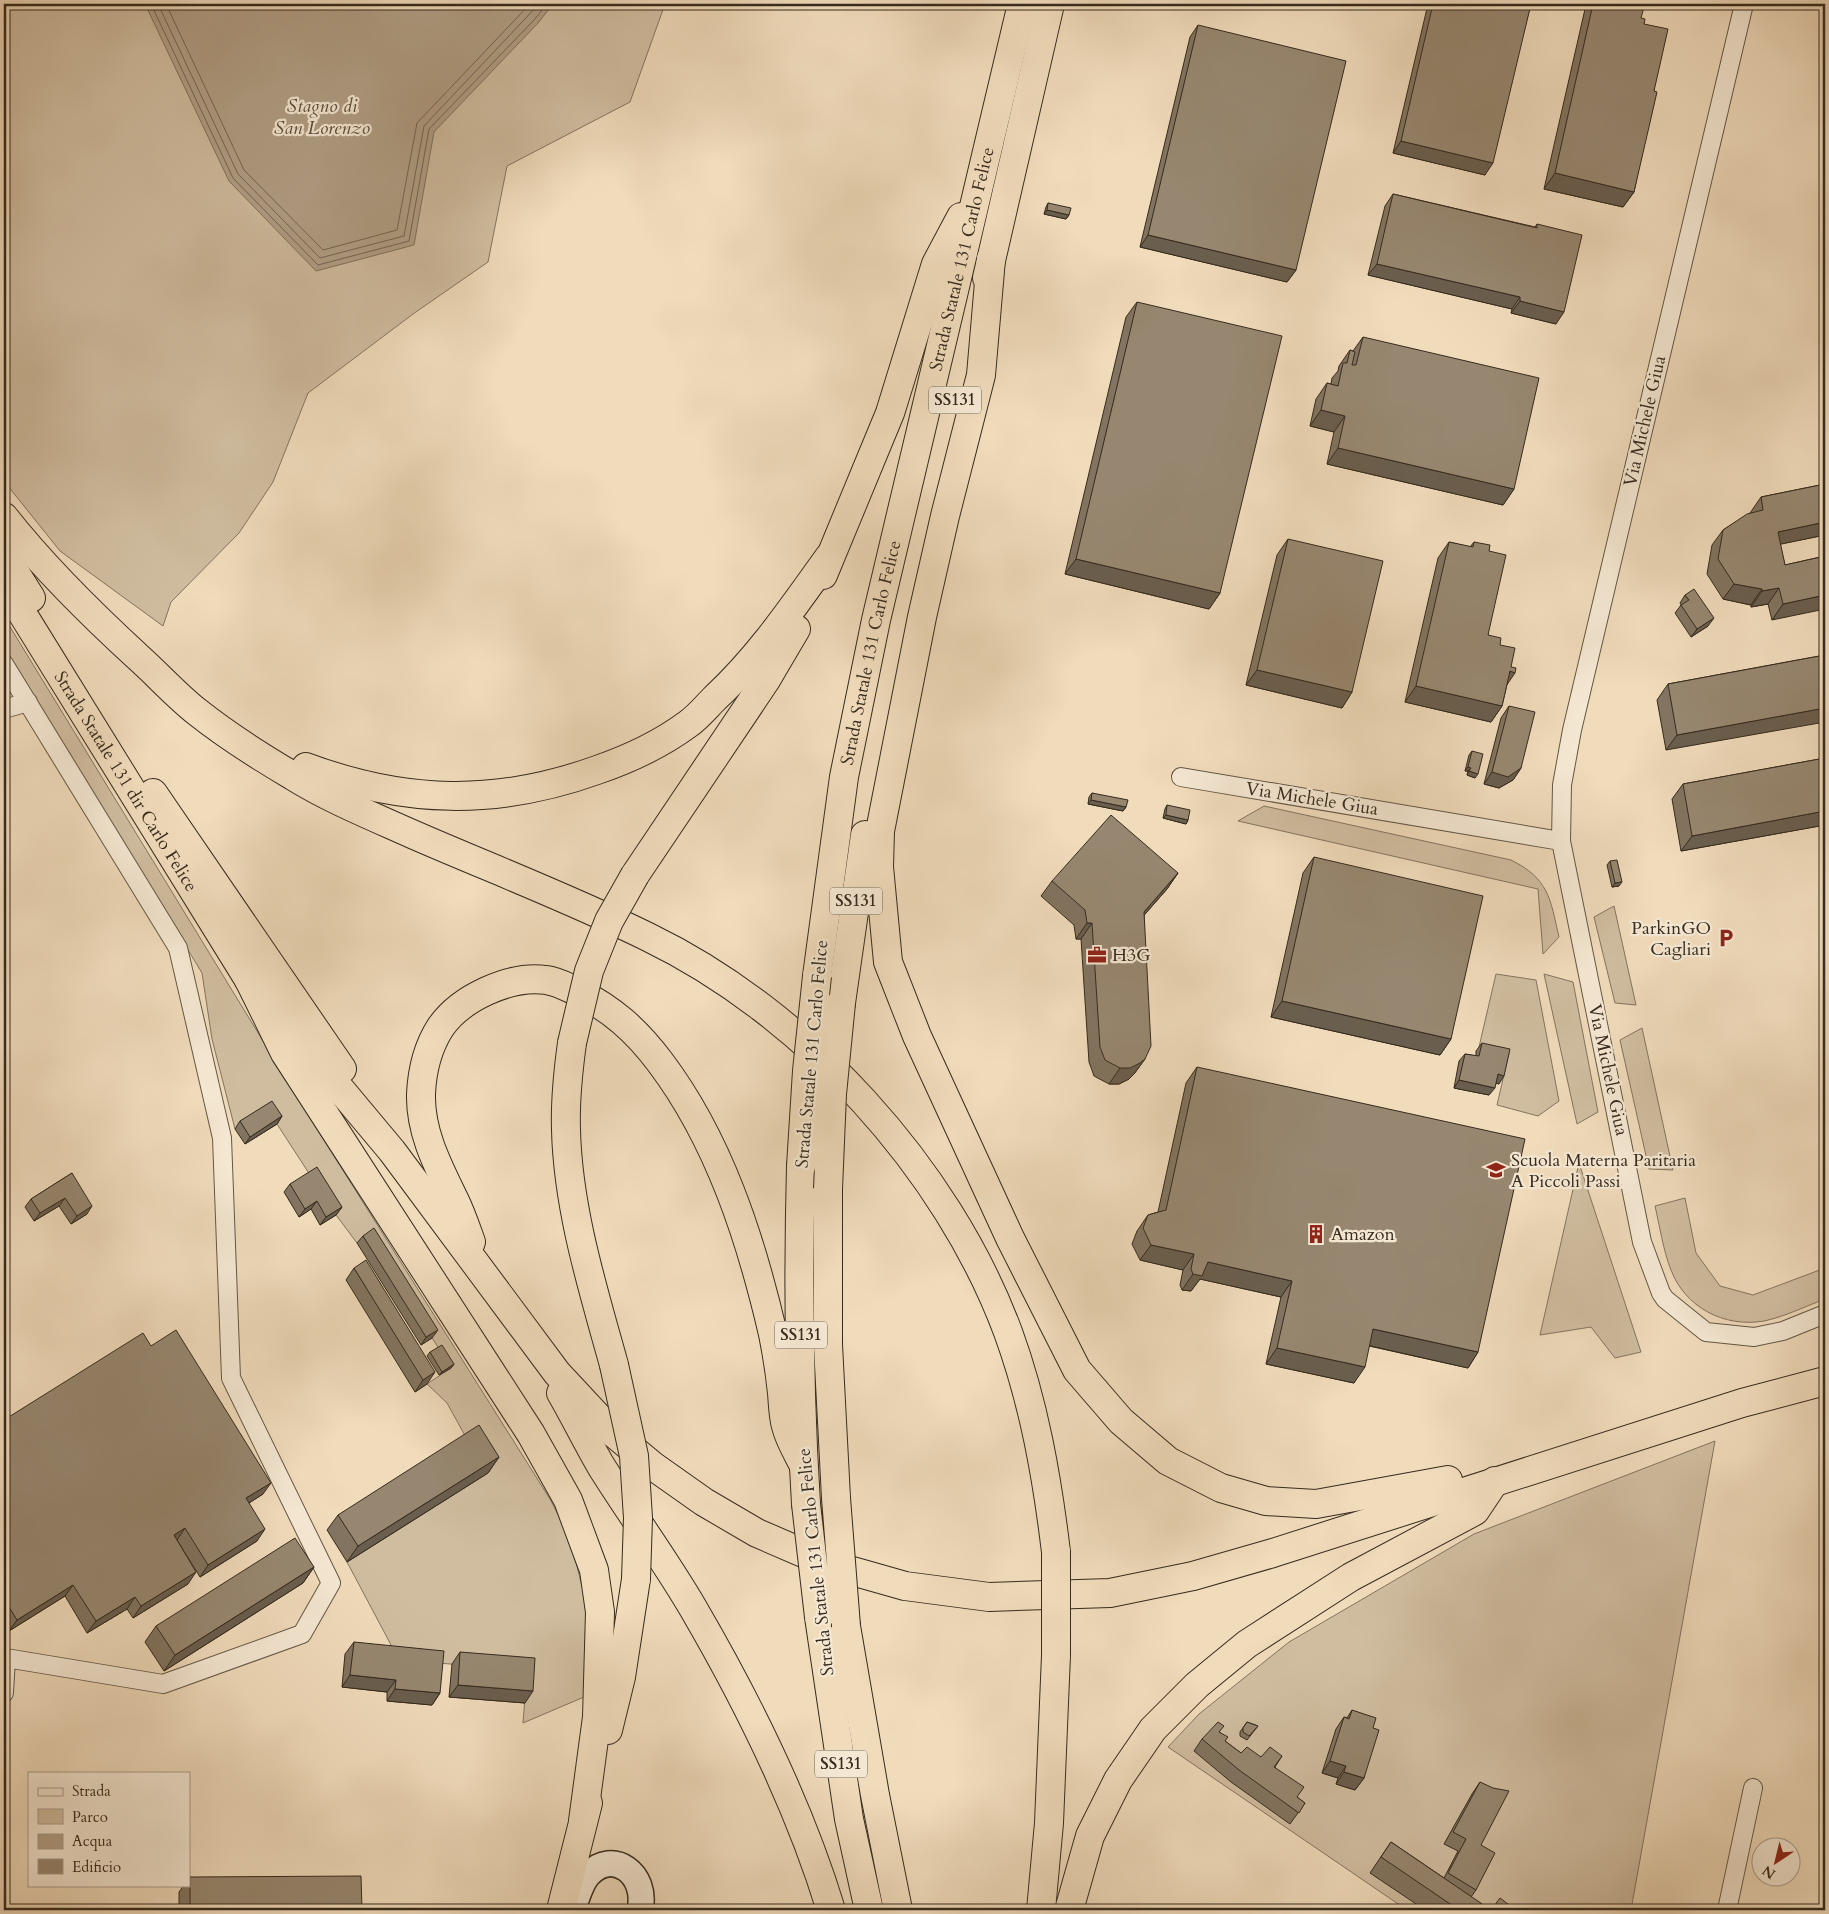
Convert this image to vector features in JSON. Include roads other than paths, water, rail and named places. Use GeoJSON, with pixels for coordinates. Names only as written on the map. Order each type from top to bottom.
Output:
{"type":"FeatureCollection","features":[{"type":"Feature","properties":{"kind":"highway","name":"Strada Statale 131 Carlo Felice"},"geometry":{"type":"LineString","coordinates":[[869,1910],[849,1819],[819,1616],[806,1504],[803,1464],[798,1262],[806,1071],[844,777],[876,620],[1022,4]]}},
{"type":"Feature","properties":{"kind":"highway","name":"Strada Statale 131 Carlo Felice"},"geometry":{"type":"LineString","coordinates":[[898,1910],[875,1795],[846,1626],[836,1498],[828,1345],[828,1189],[832,1094],[841,1003],[887,696],[1050,4]]}},
{"type":"Feature","properties":{"kind":"highway"},"geometry":{"type":"LineString","coordinates":[[561,1910],[621,1678],[636,1580],[638,1518],[634,1456],[614,1365],[575,1213],[566,1131],[566,1086],[572,1043],[588,971],[598,945],[635,875],[766,680],[816,597],[828,558],[850,512],[890,413],[936,264],[980,180]]}},
{"type":"Feature","properties":{"kind":"highway"},"geometry":{"type":"LineString","coordinates":[[991,259],[980,375],[924,608],[880,831],[879,867],[888,962],[917,1036],[1010,1238],[1077,1370],[1120,1421],[1168,1461],[1221,1488],[1266,1501],[1316,1504],[1454,1479],[1495,1481]]}},
{"type":"Feature","properties":{"kind":"highway"},"geometry":{"type":"LineString","coordinates":[[4,517],[43,563],[93,615],[193,709],[229,736],[296,779],[372,817],[650,938],[735,988],[822,1059],[879,1117],[929,1183],[972,1254],[1007,1329],[1033,1414],[1048,1484],[1056,1552],[1056,1655],[1049,1824],[1042,1910]]}},
{"type":"Feature","properties":{"kind":"highway"},"geometry":{"type":"LineString","coordinates":[[4,555],[148,786],[332,1052],[392,1151]]}},
{"type":"Feature","properties":{"kind":"highway"},"geometry":{"type":"LineString","coordinates":[[156,674],[194,695],[270,749],[303,766],[334,778],[364,786],[421,796],[501,795],[562,783],[623,761],[688,724],[754,659],[773,637],[828,558]]}},
{"type":"Feature","properties":{"kind":"highway","name":"Strada Statale 131 dir Carlo Felice"},"geometry":{"type":"LineString","coordinates":[[4,584],[249,980]]}},
{"type":"Feature","properties":{"kind":"highway"},"geometry":{"type":"LineString","coordinates":[[249,980],[285,1053],[531,1434],[568,1500],[594,1570],[600,1612],[597,1717],[583,1821]]}},
{"type":"Feature","properties":{"kind":"highway"},"geometry":{"type":"LineString","coordinates":[[249,980],[392,1151],[557,1373],[611,1431],[653,1466],[704,1502],[757,1533],[831,1565],[905,1586],[989,1597],[1110,1593],[1193,1576],[1273,1553],[1742,1403],[1825,1381]]}},
{"type":"Feature","properties":{"kind":"highway"},"geometry":{"type":"LineString","coordinates":[[483,1274],[455,1200],[439,1172],[427,1135],[421,1097],[424,1067],[440,1028],[456,1011],[499,987],[526,980],[547,980],[598,1002],[625,1021],[660,1060],[696,1113],[732,1199],[749,1248],[766,1304],[778,1358],[786,1426],[803,1464]]}},
{"type":"Feature","properties":{"kind":"highway"},"geometry":{"type":"LineString","coordinates":[[533,1341],[600,1464],[693,1608],[743,1700],[787,1789],[821,1878],[831,1910]]}},
{"type":"Feature","properties":{"kind":"highway"},"geometry":{"type":"LineString","coordinates":[[1069,1910],[1090,1836],[1118,1780],[1152,1729],[1197,1685],[1247,1644],[1351,1577],[1475,1511],[1495,1481]]}},
{"type":"Feature","properties":{"kind":"main road"},"geometry":{"type":"LineString","coordinates":[[572,1910],[583,1882],[589,1874],[597,1868],[616,1865],[633,1874],[639,1881],[642,1891],[640,1910]]}},
{"type":"Feature","properties":{"kind":"street","name":"Via Michele Giua"},"geometry":{"type":"LineString","coordinates":[[1744,4],[1572,730],[1562,785],[1561,841],[1642,1242],[1661,1293],[1665,1299],[1706,1332],[1754,1337],[1783,1331],[1825,1314]]}},
{"type":"Feature","properties":{"kind":"street"},"geometry":{"type":"LineString","coordinates":[[4,664],[178,948],[222,1138],[231,1378],[331,1584],[302,1634],[163,1684],[6,1658],[4,1693]]}},
{"type":"Feature","properties":{"kind":"street"},"geometry":{"type":"LineString","coordinates":[[4,708],[28,702]]}},
{"type":"Feature","properties":{"kind":"street","name":"Via Michele Giua"},"geometry":{"type":"LineString","coordinates":[[1181,777],[1561,841]]}},
{"type":"Feature","properties":{"kind":"street"},"geometry":{"type":"LineString","coordinates":[[1727,1910],[1753,1788]]}},
{"type":"Feature","properties":{"kind":"water","name":"Stagno di San Lorenzo"},"geometry":{"type":"Polygon","coordinates":[[[145,4],[553,4],[538,23],[434,132],[414,245],[316,271],[229,181],[145,4]]]}},
{"type":"Feature","properties":{"kind":"place","name":"ParkinGO Cagliari"},"geometry":{"type":"Point","coordinates":[1726,938]}},
{"type":"Feature","properties":{"kind":"place","name":"H3G"},"geometry":{"type":"Point","coordinates":[1097,955]}},
{"type":"Feature","properties":{"kind":"place","name":"Scuola Materna Paritaria A Piccoli Passi"},"geometry":{"type":"Point","coordinates":[1496,1170]}},
{"type":"Feature","properties":{"kind":"place","name":"Amazon"},"geometry":{"type":"Point","coordinates":[1316,1234]}}]}
